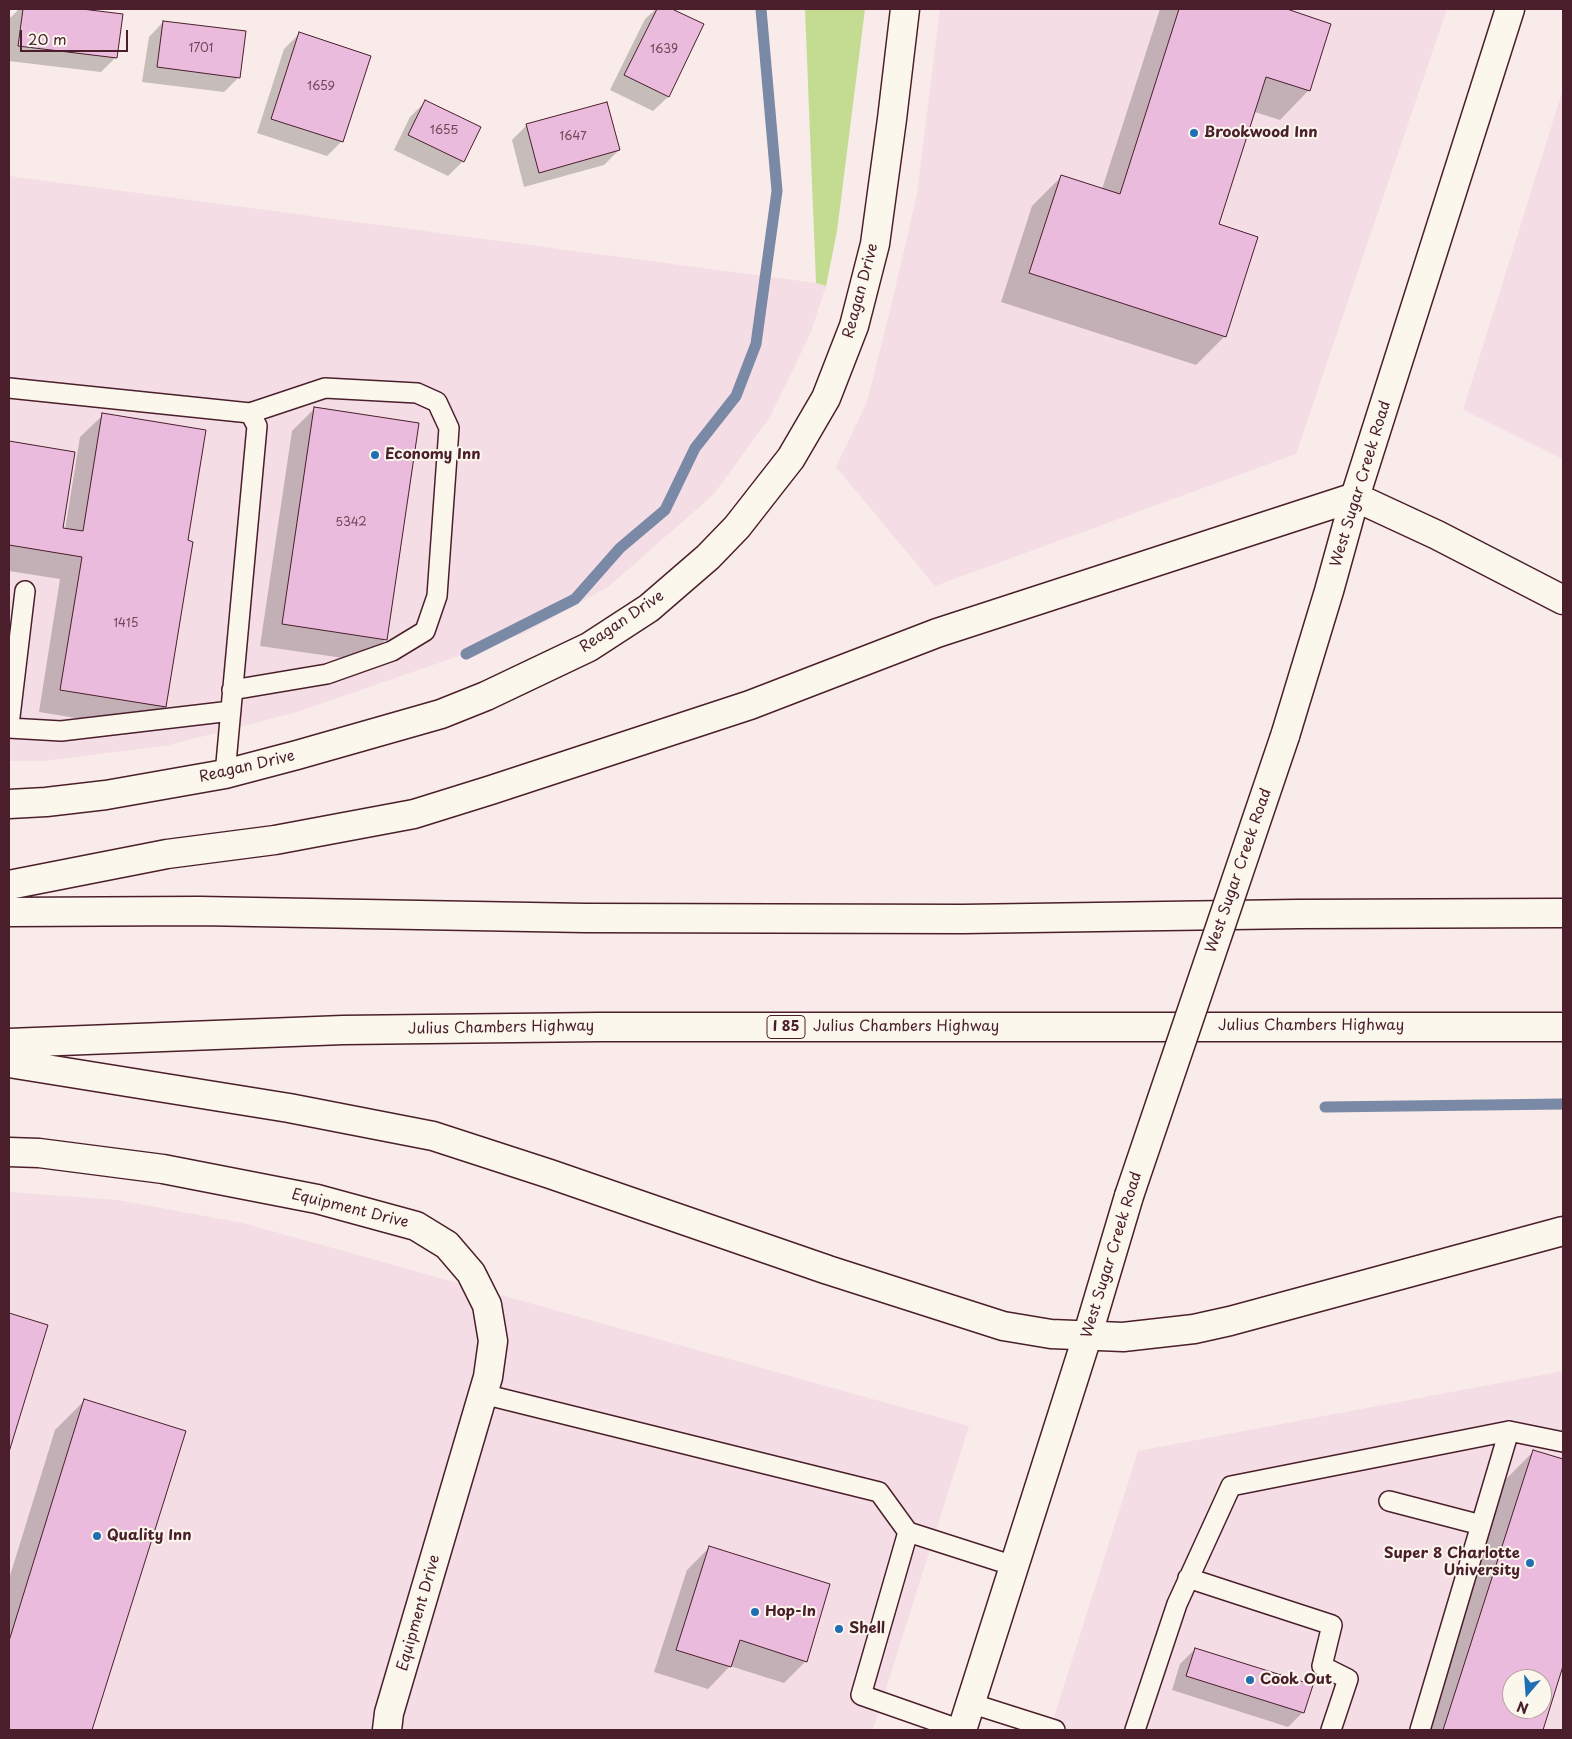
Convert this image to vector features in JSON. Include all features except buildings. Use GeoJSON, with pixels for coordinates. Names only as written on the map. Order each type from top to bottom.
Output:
{"type":"FeatureCollection","features":[{"type":"Feature","properties":{"kind":"main road","name":"Reagan Drive"},"geometry":{"type":"LineString","coordinates":[[9,804],[106,795],[224,774],[297,756],[442,714],[486,696],[589,647],[649,608],[708,557],[737,527],[791,458],[826,398],[854,326],[875,244],[905,9]]}},
{"type":"Feature","properties":{"kind":"main road","name":"West Sugar Creek Road"},"geometry":{"type":"LineString","coordinates":[[961,1730],[1087,1337],[1129,1196],[1285,736],[1356,497],[1510,9]]}},
{"type":"Feature","properties":{"kind":"main road"},"geometry":{"type":"LineString","coordinates":[[9,885],[167,854],[275,840],[414,814],[750,705],[937,633],[1356,497],[1437,534],[1563,600]]}},
{"type":"Feature","properties":{"kind":"main road"},"geometry":{"type":"LineString","coordinates":[[9,912],[199,911],[585,918],[933,919],[1563,913]]}},
{"type":"Feature","properties":{"kind":"main road","name":"Julius Chambers Highway"},"geometry":{"type":"LineString","coordinates":[[9,1043],[342,1030],[599,1027],[1563,1026]]}},
{"type":"Feature","properties":{"kind":"main road"},"geometry":{"type":"LineString","coordinates":[[9,1063],[289,1108],[433,1136],[550,1174],[828,1270],[1004,1326],[1051,1334],[1123,1337],[1194,1329],[1563,1231]]}},
{"type":"Feature","properties":{"kind":"main road","name":"Equipment Drive"},"geometry":{"type":"LineString","coordinates":[[9,1152],[39,1153],[163,1169],[309,1197],[416,1226],[447,1245],[471,1272],[487,1305],[493,1341],[488,1377],[389,1713],[387,1730]]}},
{"type":"Feature","properties":{"kind":"lane"},"geometry":{"type":"LineString","coordinates":[[9,388],[250,413],[325,388],[417,393],[437,402],[449,428],[437,596],[425,631],[392,651],[327,674],[232,690]]}},
{"type":"Feature","properties":{"kind":"lane"},"geometry":{"type":"LineString","coordinates":[[224,774],[257,426],[250,413]]}},
{"type":"Feature","properties":{"kind":"lane"},"geometry":{"type":"LineString","coordinates":[[25,591],[9,726],[61,731],[231,710]]}},
{"type":"Feature","properties":{"kind":"lane"},"geometry":{"type":"LineString","coordinates":[[483,1394],[879,1492],[908,1532],[1014,1566]]}},
{"type":"Feature","properties":{"kind":"lane"},"geometry":{"type":"LineString","coordinates":[[1420,1730],[1509,1431]]}},
{"type":"Feature","properties":{"kind":"lane"},"geometry":{"type":"LineString","coordinates":[[1136,1730],[1176,1604],[1231,1486],[1509,1431],[1563,1442]]}},
{"type":"Feature","properties":{"kind":"lane"},"geometry":{"type":"LineString","coordinates":[[1389,1501],[1481,1525]]}},
{"type":"Feature","properties":{"kind":"lane"},"geometry":{"type":"LineString","coordinates":[[908,1532],[861,1695],[961,1730]]}},
{"type":"Feature","properties":{"kind":"lane"},"geometry":{"type":"LineString","coordinates":[[1188,1578],[1332,1625],[1322,1666],[1348,1678],[1331,1730]]}},
{"type":"Feature","properties":{"kind":"lane"},"geometry":{"type":"LineString","coordinates":[[970,1703],[1055,1730]]}},
{"type":"Feature","properties":{"kind":"shaded area"},"geometry":{"type":"Polygon","coordinates":[[[940,9],[1447,9],[1296,454],[935,586],[836,467],[867,402],[917,194],[940,9]]]}},
{"type":"Feature","properties":{"kind":"shaded area"},"geometry":{"type":"Polygon","coordinates":[[[1563,89],[1563,459],[1463,410],[1563,89]]]}},
{"type":"Feature","properties":{"kind":"shaded area","name":"Economy Inn"},"geometry":{"type":"Polygon","coordinates":[[[9,176],[816,283],[826,286],[811,332],[770,417],[714,494],[608,587],[525,633],[297,712],[169,745],[44,761],[9,761],[9,176]]]}},
{"type":"Feature","properties":{"kind":"shaded area"},"geometry":{"type":"Polygon","coordinates":[[[9,1192],[117,1200],[243,1223],[969,1426],[873,1730],[9,1730],[9,1192]]]}},
{"type":"Feature","properties":{"kind":"shaded area"},"geometry":{"type":"Polygon","coordinates":[[[1563,1371],[1563,1730],[1050,1730],[1138,1451],[1563,1371]]]}},
{"type":"Feature","properties":{"kind":"green space"},"geometry":{"type":"Polygon","coordinates":[[[805,9],[865,9],[837,231],[826,286],[816,283],[805,9]]]}},
{"type":"Feature","properties":{"kind":"waterway"},"geometry":{"type":"LineString","coordinates":[[466,654],[575,599],[620,548],[665,510],[695,448],[736,396],[756,344],[777,191],[761,9]]}},
{"type":"Feature","properties":{"kind":"waterway"},"geometry":{"type":"LineString","coordinates":[[1325,1107],[1563,1104]]}},
{"type":"Feature","properties":{"kind":"place","name":"Brookwood Inn"},"geometry":{"type":"Point","coordinates":[1194,133]}},
{"type":"Feature","properties":{"kind":"place","name":"Economy Inn"},"geometry":{"type":"Point","coordinates":[375,455]}},
{"type":"Feature","properties":{"kind":"place","name":"Quality Inn"},"geometry":{"type":"Point","coordinates":[97,1536]}},
{"type":"Feature","properties":{"kind":"place","name":"Super 8 Charlotte University"},"geometry":{"type":"Point","coordinates":[1530,1563]}},
{"type":"Feature","properties":{"kind":"place","name":"Hop-In"},"geometry":{"type":"Point","coordinates":[755,1612]}},
{"type":"Feature","properties":{"kind":"place","name":"Shell"},"geometry":{"type":"Point","coordinates":[839,1629]}},
{"type":"Feature","properties":{"kind":"place","name":"Cook Out"},"geometry":{"type":"Point","coordinates":[1250,1680]}}]}
